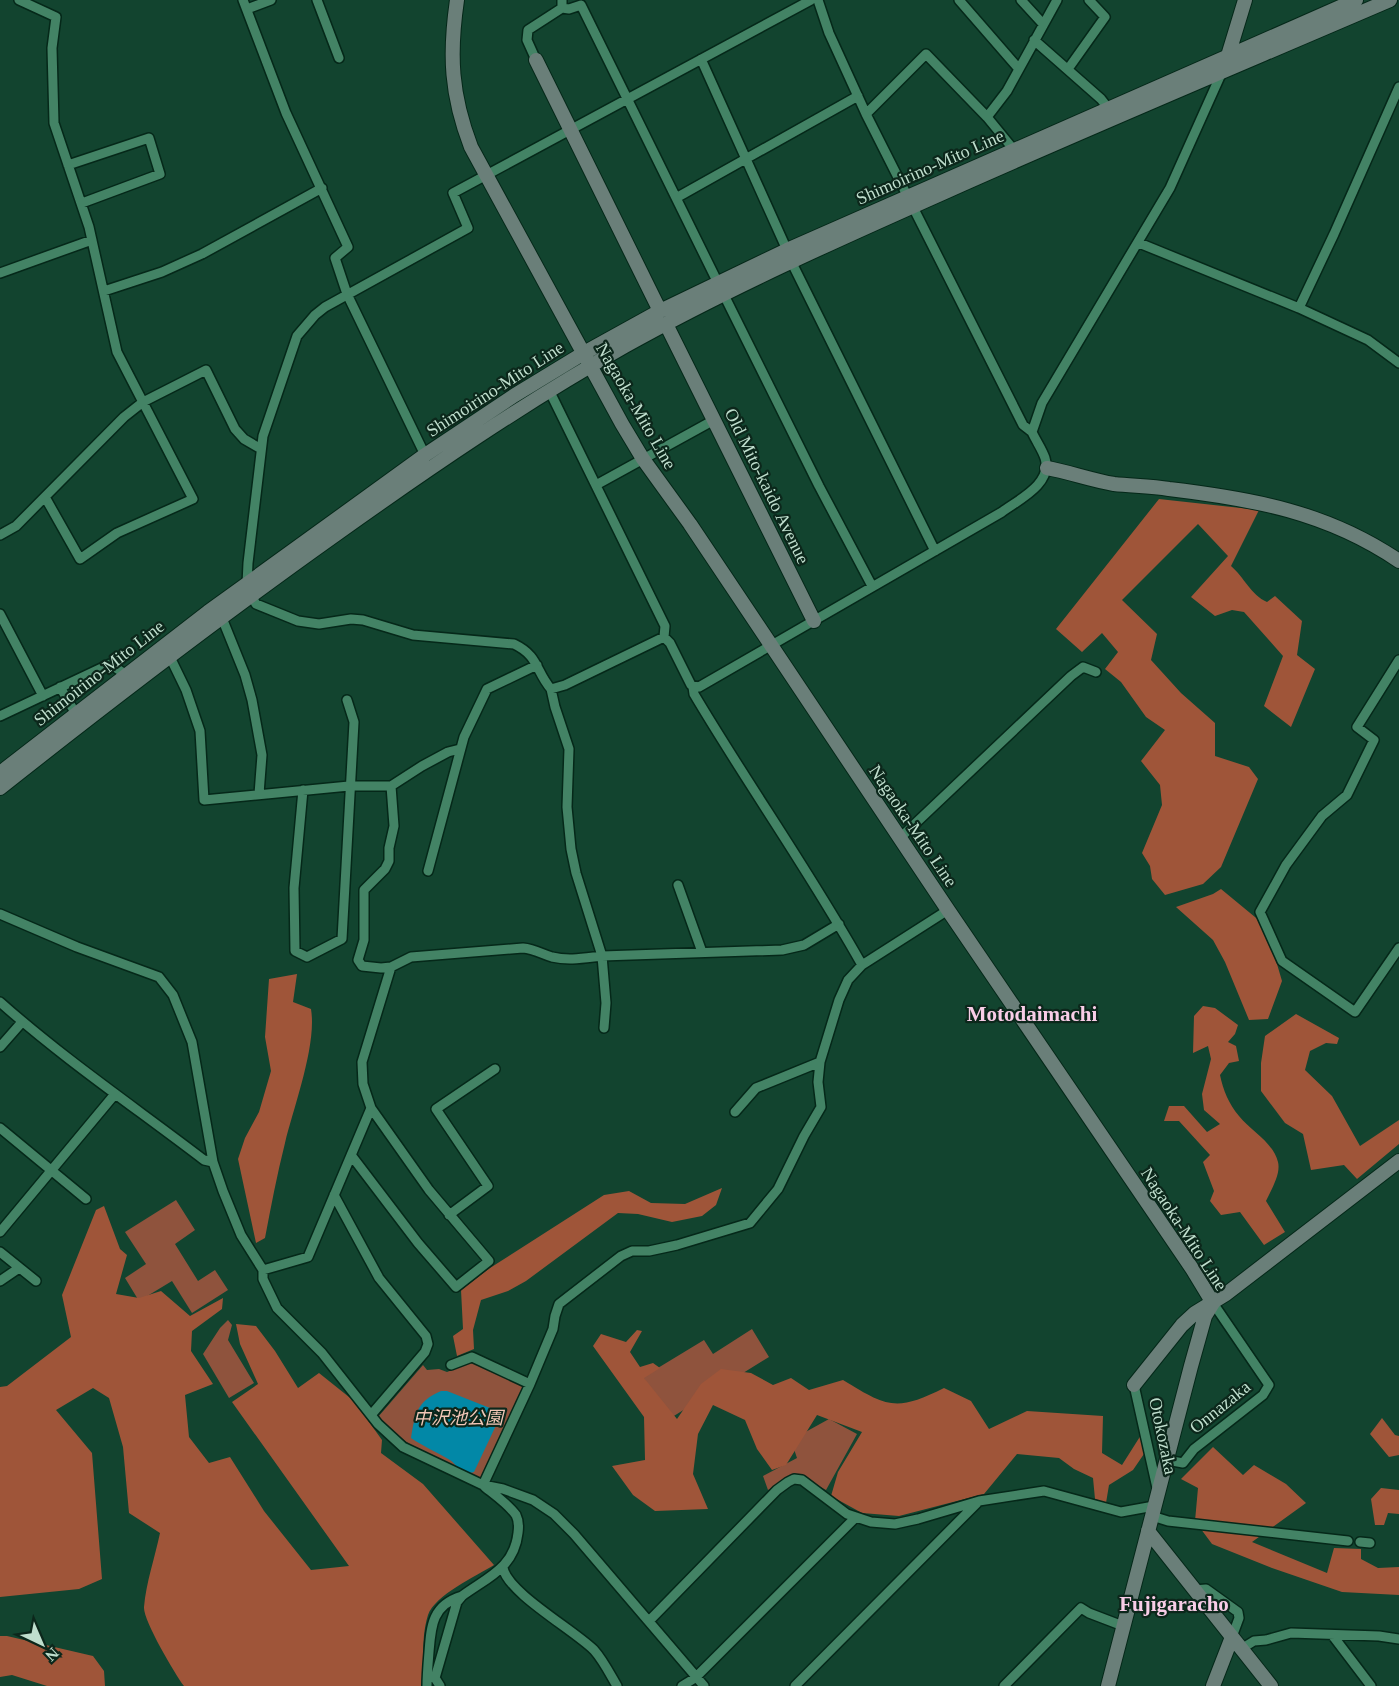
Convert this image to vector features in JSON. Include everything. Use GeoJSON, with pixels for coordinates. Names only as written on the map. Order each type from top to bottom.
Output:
{"type":"FeatureCollection","features":[{"type":"Feature","properties":{"kind":"main road"},"geometry":{"type":"LineString","coordinates":[[1222,72],[1245,0]]}},
{"type":"Feature","properties":{"kind":"main road","name":"Shimoirino-Mito Line"},"geometry":{"type":"LineString","coordinates":[[910,201],[1014,150],[1356,0]]}},
{"type":"Feature","properties":{"kind":"main road","name":"Shimoirino-Mito Line"},"geometry":{"type":"LineString","coordinates":[[0,773],[125,674],[430,467],[549,390],[666,324],[721,289],[789,255],[910,201],[1390,0]]}},
{"type":"Feature","properties":{"kind":"main road","name":"Nagaoka-Mito Line"},"geometry":{"type":"LineString","coordinates":[[454,2],[451,60],[460,118],[485,176],[622,424],[643,459],[697,534],[1213,1303],[1205,1316],[1200,1332],[1108,1686]]}},
{"type":"Feature","properties":{"kind":"main road"},"geometry":{"type":"LineString","coordinates":[[536,60],[660,310]]}},
{"type":"Feature","properties":{"kind":"main road","name":"Shimoirino-Mito Line"},"geometry":{"type":"LineString","coordinates":[[0,788],[222,618],[249,590],[425,455],[515,394],[660,310],[721,289]]}},
{"type":"Feature","properties":{"kind":"main road","name":"Old Mito-kaido Avenue"},"geometry":{"type":"LineString","coordinates":[[666,324],[814,621]]}},
{"type":"Feature","properties":{"kind":"main road"},"geometry":{"type":"LineString","coordinates":[[1047,468],[1113,484],[1169,489],[1288,509],[1349,531],[1376,545],[1399,561]]}},
{"type":"Feature","properties":{"kind":"main road"},"geometry":{"type":"LineString","coordinates":[[1134,1385],[1182,1325],[1195,1313],[1213,1303],[1399,1161]]}},
{"type":"Feature","properties":{"kind":"main road"},"geometry":{"type":"LineString","coordinates":[[1148,1532],[1271,1686]]}},
{"type":"Feature","properties":{"kind":"main road"},"geometry":{"type":"LineString","coordinates":[[1214,1686],[1232,1637]]}},
{"type":"Feature","properties":{"kind":"street"},"geometry":{"type":"LineString","coordinates":[[19,0],[56,17],[51,48],[54,123],[82,203],[117,352],[193,500],[117,533],[80,560],[45,497]]}},
{"type":"Feature","properties":{"kind":"street"},"geometry":{"type":"LineString","coordinates":[[271,0],[245,5],[286,113],[348,247],[335,258],[347,294],[425,455]]}},
{"type":"Feature","properties":{"kind":"street"},"geometry":{"type":"LineString","coordinates":[[317,0],[339,58]]}},
{"type":"Feature","properties":{"kind":"street"},"geometry":{"type":"LineString","coordinates":[[604,1028],[606,1003],[602,956],[576,873],[571,849],[567,807],[569,749],[551,689],[532,656],[514,644],[413,635],[363,620],[351,619],[319,624],[298,621],[258,606],[249,590],[248,563],[261,449],[270,412],[297,336],[315,315],[347,294],[468,228],[453,193],[811,0]]}},
{"type":"Feature","properties":{"kind":"street"},"geometry":{"type":"LineString","coordinates":[[693,687],[699,687],[1002,512],[1038,486],[1047,468],[1046,459],[1032,432],[1023,425],[866,114],[828,33],[818,0]]}},
{"type":"Feature","properties":{"kind":"street"},"geometry":{"type":"LineString","coordinates":[[959,0],[1019,69]]}},
{"type":"Feature","properties":{"kind":"street"},"geometry":{"type":"LineString","coordinates":[[1021,0],[1043,24]]}},
{"type":"Feature","properties":{"kind":"street"},"geometry":{"type":"LineString","coordinates":[[987,117],[1007,91],[1057,0]]}},
{"type":"Feature","properties":{"kind":"street"},"geometry":{"type":"LineString","coordinates":[[1068,69],[1105,17],[1089,0]]}},
{"type":"Feature","properties":{"kind":"street"},"geometry":{"type":"LineString","coordinates":[[536,60],[527,40],[528,30],[562,4],[569,9],[581,4],[819,486],[872,586]]}},
{"type":"Feature","properties":{"kind":"street"},"geometry":{"type":"LineString","coordinates":[[1034,40],[1101,99],[1108,108]]}},
{"type":"Feature","properties":{"kind":"street"},"geometry":{"type":"LineString","coordinates":[[866,114],[926,54],[987,117],[1014,150]]}},
{"type":"Feature","properties":{"kind":"street"},"geometry":{"type":"LineString","coordinates":[[701,59],[789,255],[935,551]]}},
{"type":"Feature","properties":{"kind":"street"},"geometry":{"type":"LineString","coordinates":[[1032,432],[1042,404],[1107,291],[1139,243],[1183,163],[1222,72]]}},
{"type":"Feature","properties":{"kind":"street"},"geometry":{"type":"LineString","coordinates":[[1299,308],[1399,87]]}},
{"type":"Feature","properties":{"kind":"street"},"geometry":{"type":"LineString","coordinates":[[676,198],[858,96]]}},
{"type":"Feature","properties":{"kind":"street"},"geometry":{"type":"LineString","coordinates":[[68,165],[149,138],[160,174],[82,203]]}},
{"type":"Feature","properties":{"kind":"street"},"geometry":{"type":"LineString","coordinates":[[104,291],[162,272],[202,254],[322,188]]}},
{"type":"Feature","properties":{"kind":"street"},"geometry":{"type":"LineString","coordinates":[[0,273],[92,240]]}},
{"type":"Feature","properties":{"kind":"street"},"geometry":{"type":"LineString","coordinates":[[1139,243],[1299,308],[1368,340],[1399,363]]}},
{"type":"Feature","properties":{"kind":"street"},"geometry":{"type":"LineString","coordinates":[[0,535],[16,526],[112,427],[143,402],[206,370],[235,429],[244,439],[261,449]]}},
{"type":"Feature","properties":{"kind":"street"},"geometry":{"type":"LineString","coordinates":[[549,390],[665,626],[664,637]]}},
{"type":"Feature","properties":{"kind":"street"},"geometry":{"type":"LineString","coordinates":[[596,485],[714,420]]}},
{"type":"Feature","properties":{"kind":"street"},"geometry":{"type":"LineString","coordinates":[[0,614],[43,696]]}},
{"type":"Feature","properties":{"kind":"street"},"geometry":{"type":"LineString","coordinates":[[222,618],[245,675],[252,700],[262,755],[259,794]]}},
{"type":"Feature","properties":{"kind":"street"},"geometry":{"type":"LineString","coordinates":[[664,637],[670,643],[693,687],[694,694],[726,748],[862,965]]}},
{"type":"Feature","properties":{"kind":"street"},"geometry":{"type":"LineString","coordinates":[[551,689],[565,685],[664,637]]}},
{"type":"Feature","properties":{"kind":"street"},"geometry":{"type":"LineString","coordinates":[[170,657],[186,690],[200,731],[204,800],[349,786],[391,786],[448,752],[460,749]]}},
{"type":"Feature","properties":{"kind":"street"},"geometry":{"type":"LineString","coordinates":[[1399,660],[1357,727],[1374,740],[1347,795],[1322,816],[1286,865],[1260,912],[1282,962],[1355,1012],[1399,948]]}},
{"type":"Feature","properties":{"kind":"street"},"geometry":{"type":"LineString","coordinates":[[0,716],[110,664],[125,674]]}},
{"type":"Feature","properties":{"kind":"street"},"geometry":{"type":"LineString","coordinates":[[428,871],[460,749],[487,688],[537,665]]}},
{"type":"Feature","properties":{"kind":"street"},"geometry":{"type":"LineString","coordinates":[[900,838],[1071,676],[1083,667],[1096,672]]}},
{"type":"Feature","properties":{"kind":"street"},"geometry":{"type":"LineString","coordinates":[[60,687],[76,714]]}},
{"type":"Feature","properties":{"kind":"street"},"geometry":{"type":"LineString","coordinates":[[303,790],[294,888],[295,951],[307,957],[342,939],[354,722],[347,700]]}},
{"type":"Feature","properties":{"kind":"street"},"geometry":{"type":"LineString","coordinates":[[391,786],[394,826],[389,848],[389,861],[385,869],[364,890],[364,940],[358,960],[362,966],[381,968],[411,957],[523,948],[574,960],[602,956],[782,950],[796,947],[838,924]]}},
{"type":"Feature","properties":{"kind":"street"},"geometry":{"type":"LineString","coordinates":[[678,885],[702,952]]}},
{"type":"Feature","properties":{"kind":"street"},"geometry":{"type":"LineString","coordinates":[[483,1485],[530,1384],[553,1329],[559,1304],[621,1256],[632,1251],[649,1251],[677,1245],[750,1223],[759,1215],[778,1189],[821,1107],[818,1082],[820,1062],[839,1000],[848,980],[862,965],[948,910]]}},
{"type":"Feature","properties":{"kind":"street"},"geometry":{"type":"LineString","coordinates":[[0,914],[76,947],[154,975],[167,986],[192,1042],[213,1162],[241,1235],[263,1270],[263,1279],[277,1308],[322,1353],[378,1424],[403,1447],[483,1485],[533,1500],[554,1514],[574,1534],[704,1686]]}},
{"type":"Feature","properties":{"kind":"street"},"geometry":{"type":"LineString","coordinates":[[351,1155],[417,1243],[456,1287],[489,1260],[449,1215],[371,1108],[363,1084],[362,1062],[391,966]]}},
{"type":"Feature","properties":{"kind":"street"},"geometry":{"type":"LineString","coordinates":[[0,1002],[22,1022],[115,1094],[204,1160],[213,1162]]}},
{"type":"Feature","properties":{"kind":"street"},"geometry":{"type":"LineString","coordinates":[[0,1047],[22,1022]]}},
{"type":"Feature","properties":{"kind":"street"},"geometry":{"type":"LineString","coordinates":[[735,1112],[756,1088],[820,1062]]}},
{"type":"Feature","properties":{"kind":"street"},"geometry":{"type":"LineString","coordinates":[[449,1215],[488,1186],[436,1109],[495,1069]]}},
{"type":"Feature","properties":{"kind":"street"},"geometry":{"type":"LineString","coordinates":[[0,1232],[115,1094]]}},
{"type":"Feature","properties":{"kind":"street"},"geometry":{"type":"LineString","coordinates":[[263,1270],[308,1257],[371,1108]]}},
{"type":"Feature","properties":{"kind":"street"},"geometry":{"type":"LineString","coordinates":[[0,1128],[86,1199]]}},
{"type":"Feature","properties":{"kind":"street"},"geometry":{"type":"LineString","coordinates":[[334,1195],[379,1278],[426,1336],[428,1344],[425,1352],[371,1415]]}},
{"type":"Feature","properties":{"kind":"street"},"geometry":{"type":"LineString","coordinates":[[0,1252],[36,1281]]}},
{"type":"Feature","properties":{"kind":"street"},"geometry":{"type":"LineString","coordinates":[[0,1281],[19,1268]]}},
{"type":"Feature","properties":{"kind":"street","name":"Onnazaka"},"geometry":{"type":"LineString","coordinates":[[1167,1460],[1183,1462],[1194,1449],[1263,1395],[1269,1385],[1213,1303]]}},
{"type":"Feature","properties":{"kind":"street"},"geometry":{"type":"LineString","coordinates":[[451,1365],[472,1357],[530,1384]]}},
{"type":"Feature","properties":{"kind":"street","name":"Otokozaka"},"geometry":{"type":"LineString","coordinates":[[1134,1385],[1155,1476],[1155,1505]]}},
{"type":"Feature","properties":{"kind":"street"},"geometry":{"type":"LineString","coordinates":[[648,1620],[777,1490],[794,1479],[802,1480],[847,1514],[871,1522],[895,1524],[979,1501],[1044,1491],[1120,1512],[1155,1505],[1168,1521],[1348,1541]]}},
{"type":"Feature","properties":{"kind":"street"},"geometry":{"type":"LineString","coordinates":[[440,1686],[435,1678],[457,1602],[462,1596],[503,1568],[517,1543],[518,1521],[506,1504],[483,1485]]}},
{"type":"Feature","properties":{"kind":"street"},"geometry":{"type":"LineString","coordinates":[[795,1686],[979,1501]]}},
{"type":"Feature","properties":{"kind":"street"},"geometry":{"type":"LineString","coordinates":[[682,1686],[696,1678],[856,1517]]}},
{"type":"Feature","properties":{"kind":"street"},"geometry":{"type":"LineString","coordinates":[[1360,1542],[1370,1543]]}},
{"type":"Feature","properties":{"kind":"street"},"geometry":{"type":"LineString","coordinates":[[503,1568],[506,1577],[519,1591],[592,1648],[617,1686]]}},
{"type":"Feature","properties":{"kind":"street"},"geometry":{"type":"LineString","coordinates":[[1194,1590],[1206,1589],[1234,1608],[1239,1618],[1232,1637]]}},
{"type":"Feature","properties":{"kind":"street"},"geometry":{"type":"LineString","coordinates":[[427,1686],[430,1628],[433,1618],[452,1599],[462,1596]]}},
{"type":"Feature","properties":{"kind":"street"},"geometry":{"type":"LineString","coordinates":[[1004,1686],[1081,1608],[1123,1626]]}},
{"type":"Feature","properties":{"kind":"street"},"geometry":{"type":"LineString","coordinates":[[1242,1649],[1254,1641],[1291,1633],[1379,1636],[1399,1639]]}},
{"type":"Feature","properties":{"kind":"street"},"geometry":{"type":"LineString","coordinates":[[1333,1636],[1371,1686]]}},
{"type":"Feature","properties":{"kind":"green space"},"geometry":{"type":"Polygon","coordinates":[[[176,1200],[195,1230],[175,1244],[198,1281],[215,1270],[228,1290],[192,1313],[172,1281],[139,1301],[125,1278],[146,1264],[125,1232],[176,1200]]]}},
{"type":"Feature","properties":{"kind":"green space"},"geometry":{"type":"Polygon","coordinates":[[[228,1320],[232,1325],[228,1340],[254,1383],[229,1398],[203,1354],[228,1320]]]}},
{"type":"Feature","properties":{"kind":"green space"},"geometry":{"type":"Polygon","coordinates":[[[752,1329],[769,1357],[669,1419],[643,1377],[704,1340],[713,1354],[752,1329]]]}},
{"type":"Feature","properties":{"kind":"green space","name":"中沢池公園"},"geometry":{"type":"Polygon","coordinates":[[[472,1362],[522,1385],[525,1389],[483,1476],[476,1479],[412,1446],[378,1417],[423,1365],[427,1370],[439,1369],[447,1372],[472,1362]]]}},
{"type":"Feature","properties":{"kind":"green space"},"geometry":{"type":"Polygon","coordinates":[[[829,1419],[857,1434],[826,1490],[796,1474],[768,1490],[763,1476],[797,1458],[791,1440],[829,1419]]]}},
{"type":"Feature","properties":{"kind":"shaded area"},"geometry":{"type":"Polygon","coordinates":[[[1159,499],[1259,510],[1231,566],[1261,599],[1267,602],[1275,596],[1302,621],[1297,655],[1315,669],[1291,727],[1264,706],[1283,656],[1244,612],[1232,610],[1215,616],[1191,597],[1228,556],[1198,524],[1122,600],[1157,634],[1151,660],[1181,693],[1215,723],[1215,756],[1249,767],[1258,779],[1221,867],[1203,884],[1165,895],[1152,879],[1150,866],[1142,853],[1162,805],[1160,785],[1141,761],[1165,730],[1146,717],[1121,682],[1105,669],[1118,652],[1102,633],[1082,652],[1056,629],[1159,499]]]}},
{"type":"Feature","properties":{"kind":"shaded area"},"geometry":{"type":"Polygon","coordinates":[[[1221,889],[1261,922],[1272,947],[1282,981],[1268,1019],[1249,1020],[1225,962],[1213,940],[1176,907],[1221,889]]]}},
{"type":"Feature","properties":{"kind":"shaded area"},"geometry":{"type":"Polygon","coordinates":[[[297,974],[293,1002],[311,1009],[311,1040],[304,1076],[279,1167],[265,1238],[256,1243],[238,1159],[245,1138],[259,1112],[271,1071],[265,1037],[269,979],[297,974]]]}},
{"type":"Feature","properties":{"kind":"shaded area"},"geometry":{"type":"Polygon","coordinates":[[[1203,1006],[1215,1008],[1238,1025],[1235,1034],[1228,1042],[1236,1046],[1239,1061],[1229,1063],[1220,1075],[1223,1086],[1235,1111],[1267,1143],[1278,1162],[1277,1177],[1266,1201],[1285,1232],[1264,1245],[1240,1212],[1221,1215],[1210,1201],[1214,1191],[1203,1162],[1210,1155],[1179,1121],[1164,1121],[1169,1106],[1184,1106],[1207,1132],[1220,1124],[1204,1110],[1202,1094],[1211,1059],[1208,1046],[1193,1053],[1194,1016],[1203,1006]]]}},
{"type":"Feature","properties":{"kind":"shaded area"},"geometry":{"type":"Polygon","coordinates":[[[1296,1014],[1339,1038],[1337,1044],[1326,1043],[1310,1051],[1305,1070],[1332,1096],[1360,1146],[1399,1120],[1399,1144],[1357,1179],[1344,1165],[1311,1170],[1303,1134],[1285,1123],[1261,1091],[1261,1063],[1265,1036],[1296,1014]]]}},
{"type":"Feature","properties":{"kind":"shaded area"},"geometry":{"type":"Polygon","coordinates":[[[722,1188],[716,1205],[702,1216],[672,1222],[638,1214],[618,1213],[526,1281],[508,1291],[481,1300],[473,1330],[474,1349],[457,1356],[453,1336],[463,1329],[461,1290],[490,1268],[604,1195],[629,1191],[651,1203],[685,1204],[722,1188]]]}},
{"type":"Feature","properties":{"kind":"shaded area"},"geometry":{"type":"Polygon","coordinates":[[[104,1206],[120,1249],[127,1255],[116,1294],[139,1298],[161,1291],[190,1316],[223,1298],[222,1309],[192,1331],[191,1351],[213,1384],[185,1395],[189,1437],[209,1463],[230,1457],[264,1511],[311,1570],[349,1566],[232,1402],[258,1384],[240,1344],[236,1324],[256,1326],[298,1388],[319,1373],[354,1401],[382,1440],[381,1453],[423,1484],[494,1565],[447,1593],[432,1608],[424,1632],[423,1686],[184,1686],[154,1635],[145,1614],[145,1598],[160,1533],[129,1513],[123,1447],[109,1398],[93,1388],[56,1410],[92,1453],[102,1579],[79,1589],[0,1597],[0,1387],[7,1386],[71,1337],[62,1295],[96,1210],[104,1206]]]}},
{"type":"Feature","properties":{"kind":"shaded area"},"geometry":{"type":"Polygon","coordinates":[[[637,1330],[642,1331],[630,1352],[640,1367],[653,1363],[660,1368],[644,1378],[677,1419],[701,1384],[721,1369],[751,1373],[773,1385],[791,1378],[809,1390],[843,1380],[871,1396],[892,1403],[914,1401],[944,1388],[971,1401],[989,1429],[1027,1411],[1103,1416],[1102,1453],[1122,1465],[1141,1435],[1146,1451],[1133,1470],[1109,1485],[1106,1503],[1095,1499],[1093,1478],[1074,1469],[1059,1458],[1017,1454],[984,1494],[899,1516],[862,1513],[831,1496],[838,1472],[862,1432],[817,1415],[786,1465],[772,1470],[757,1449],[745,1420],[713,1405],[698,1434],[693,1474],[708,1509],[655,1511],[633,1495],[612,1466],[645,1460],[644,1417],[593,1346],[601,1334],[626,1342],[637,1330]]]}},
{"type":"Feature","properties":{"kind":"shaded area"},"geometry":{"type":"Polygon","coordinates":[[[1382,1418],[1395,1435],[1399,1436],[1399,1455],[1389,1457],[1370,1434],[1382,1418]]]}},
{"type":"Feature","properties":{"kind":"shaded area"},"geometry":{"type":"Polygon","coordinates":[[[1213,1447],[1243,1475],[1254,1465],[1286,1484],[1306,1503],[1252,1542],[1327,1573],[1334,1548],[1361,1549],[1361,1559],[1378,1568],[1399,1567],[1399,1595],[1342,1592],[1212,1544],[1195,1521],[1198,1488],[1181,1479],[1213,1447]]]}},
{"type":"Feature","properties":{"kind":"shaded area"},"geometry":{"type":"Polygon","coordinates":[[[1381,1488],[1399,1490],[1399,1514],[1388,1513],[1384,1525],[1375,1525],[1371,1499],[1381,1488]]]}},
{"type":"Feature","properties":{"kind":"shaded area"},"geometry":{"type":"Polygon","coordinates":[[[0,1636],[93,1656],[104,1671],[105,1686],[47,1686],[12,1675],[0,1677],[0,1636]]]}},
{"type":"Feature","properties":{"kind":"water"},"geometry":{"type":"Polygon","coordinates":[[[441,1391],[447,1391],[495,1410],[499,1415],[474,1472],[462,1471],[450,1460],[411,1438],[418,1409],[427,1399],[441,1391]]]}},
{"type":"Feature","properties":{"kind":"district","name":"Motodaimachi"},"geometry":{"type":"Point","coordinates":[1032,1014]}},
{"type":"Feature","properties":{"kind":"district","name":"Fujigaracho"},"geometry":{"type":"Point","coordinates":[1174,1604]}}]}
